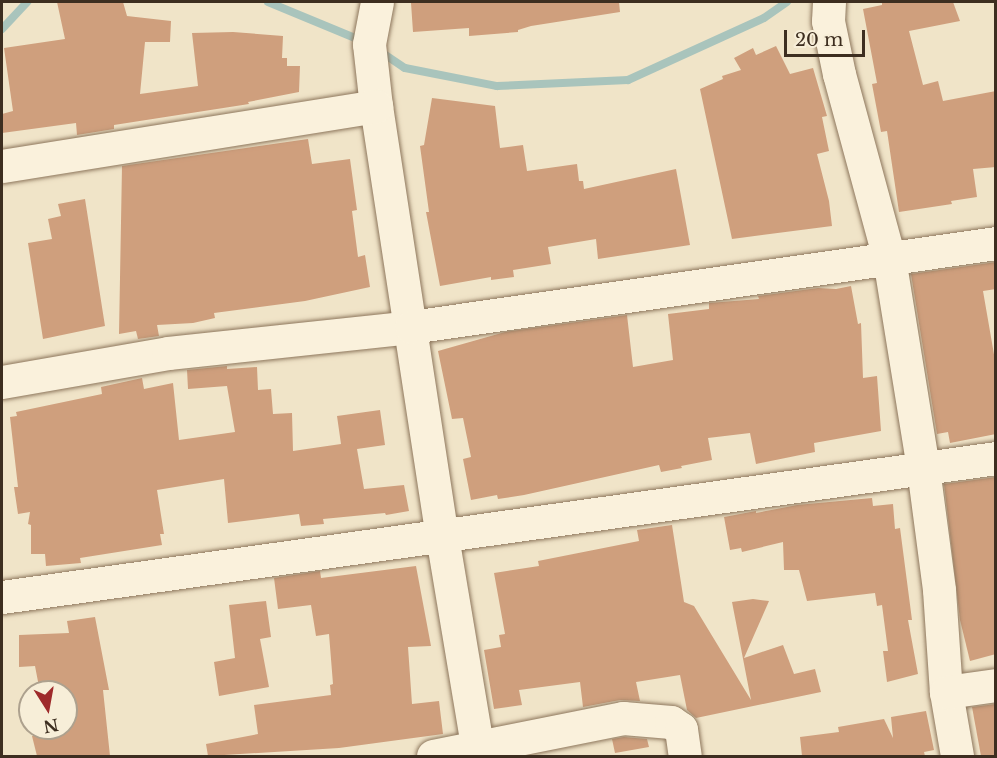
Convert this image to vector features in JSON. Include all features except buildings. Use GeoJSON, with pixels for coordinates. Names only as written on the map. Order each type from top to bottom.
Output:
{"type":"FeatureCollection","features":[{"type":"Feature","properties":{"kind":"street"},"geometry":{"type":"LineString","coordinates":[[377,2],[369,44],[376,106],[442,536],[478,752]]}},
{"type":"Feature","properties":{"kind":"street"},"geometry":{"type":"LineString","coordinates":[[829,2],[828,21],[839,74],[889,258],[939,590],[946,692],[957,756]]}},
{"type":"Feature","properties":{"kind":"street"},"geometry":{"type":"LineString","coordinates":[[2,166],[376,106]]}},
{"type":"Feature","properties":{"kind":"street"},"geometry":{"type":"LineString","coordinates":[[2,382],[168,353],[411,327],[996,243]]}},
{"type":"Feature","properties":{"kind":"street"},"geometry":{"type":"LineString","coordinates":[[2,597],[996,458]]}},
{"type":"Feature","properties":{"kind":"street"},"geometry":{"type":"LineString","coordinates":[[946,692],[996,685]]}},
{"type":"Feature","properties":{"kind":"street"},"geometry":{"type":"LineString","coordinates":[[433,756],[478,752],[623,718],[670,722],[681,729],[685,756]]}},
{"type":"Feature","properties":{"kind":"waterway"},"geometry":{"type":"LineString","coordinates":[[2,29],[27,2]]}},
{"type":"Feature","properties":{"kind":"waterway"},"geometry":{"type":"LineString","coordinates":[[268,2],[362,41]]}},
{"type":"Feature","properties":{"kind":"waterway"},"geometry":{"type":"LineString","coordinates":[[378,50],[405,68],[497,86],[628,80],[764,18],[787,2]]}}]}
